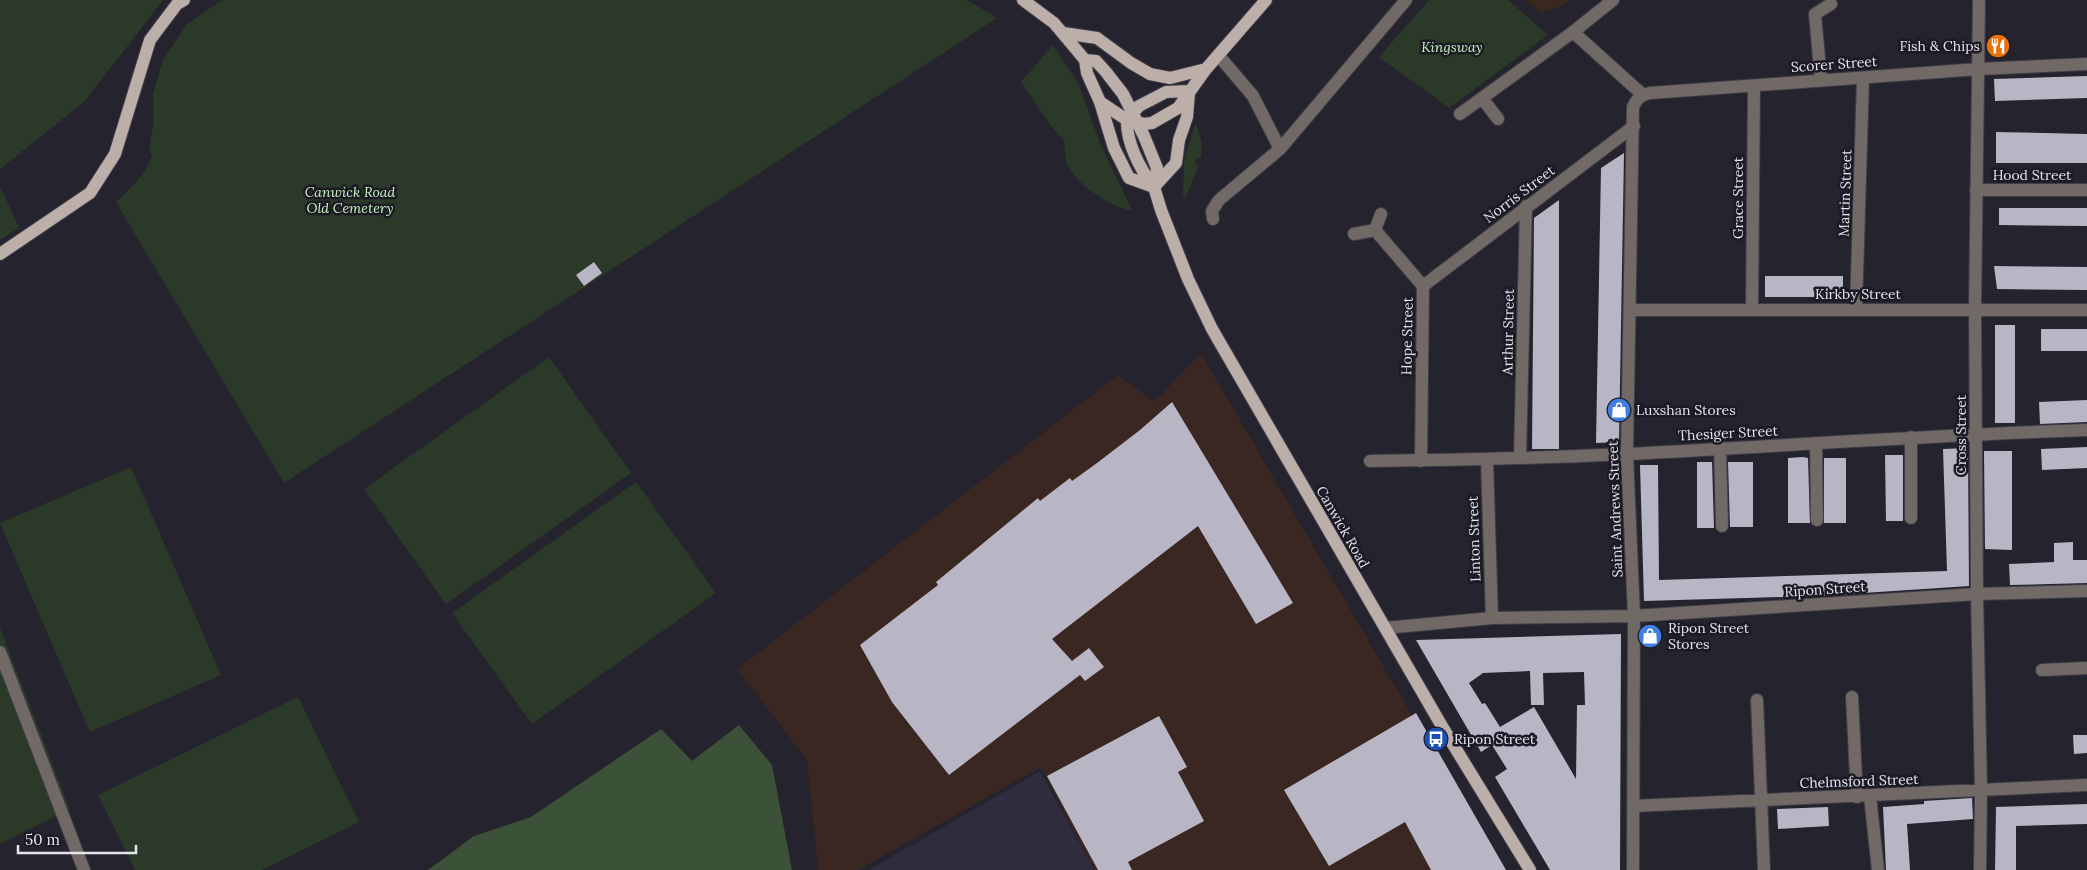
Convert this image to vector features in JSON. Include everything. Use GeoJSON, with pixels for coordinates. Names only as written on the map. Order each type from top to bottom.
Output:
{"type":"FeatureCollection","features":[{"type":"Feature","properties":{"kind":"main road"},"geometry":{"type":"LineString","coordinates":[[0,254],[90,193],[114,154],[150,40],[178,4],[184,0]]}},
{"type":"Feature","properties":{"kind":"main road","name":"Canwick Road"},"geometry":{"type":"LineString","coordinates":[[1023,0],[1054,23],[1085,60],[1114,148],[1129,178],[1154,188]]}},
{"type":"Feature","properties":{"kind":"main road"},"geometry":{"type":"LineString","coordinates":[[1100,102],[1132,118],[1152,122],[1178,108],[1206,69],[1266,0]]}},
{"type":"Feature","properties":{"kind":"main road"},"geometry":{"type":"LineString","coordinates":[[1063,33],[1096,38],[1150,74],[1170,78],[1206,69]]}},
{"type":"Feature","properties":{"kind":"main road","name":"Canwick Road"},"geometry":{"type":"LineString","coordinates":[[1085,60],[1096,61],[1106,72],[1157,168],[1154,188],[1188,279],[1212,329],[1260,415],[1443,728],[1530,870]]}},
{"type":"Feature","properties":{"kind":"main road"},"geometry":{"type":"LineString","coordinates":[[1132,118],[1147,101],[1166,92],[1189,91]]}},
{"type":"Feature","properties":{"kind":"main road"},"geometry":{"type":"LineString","coordinates":[[1154,188],[1176,163],[1187,117],[1189,91]]}},
{"type":"Feature","properties":{"kind":"street"},"geometry":{"type":"LineString","coordinates":[[1213,219],[1212,211],[1219,200],[1280,149],[1406,0]]}},
{"type":"Feature","properties":{"kind":"street"},"geometry":{"type":"LineString","coordinates":[[1460,114],[1573,32],[1613,0]]}},
{"type":"Feature","properties":{"kind":"street","name":"Cross Street"},"geometry":{"type":"LineString","coordinates":[[1979,0],[1975,309],[1977,594],[1981,790],[1980,870]]}},
{"type":"Feature","properties":{"kind":"street"},"geometry":{"type":"LineString","coordinates":[[1821,80],[1815,14],[1830,4]]}},
{"type":"Feature","properties":{"kind":"street"},"geometry":{"type":"LineString","coordinates":[[1573,32],[1643,95]]}},
{"type":"Feature","properties":{"kind":"street"},"geometry":{"type":"LineString","coordinates":[[1219,56],[1253,96],[1280,149]]}},
{"type":"Feature","properties":{"kind":"street","name":"Scorer Street"},"geometry":{"type":"LineString","coordinates":[[1643,95],[1821,80],[2087,64]]}},
{"type":"Feature","properties":{"kind":"street","name":"Martin Street"},"geometry":{"type":"LineString","coordinates":[[1856,309],[1863,78]]}},
{"type":"Feature","properties":{"kind":"street","name":"Grace Street"},"geometry":{"type":"LineString","coordinates":[[1752,310],[1754,86]]}},
{"type":"Feature","properties":{"kind":"street","name":"Saint Andrews Street"},"geometry":{"type":"LineString","coordinates":[[1633,870],[1634,616],[1627,454],[1633,107],[1636,100],[1643,95]]}},
{"type":"Feature","properties":{"kind":"street"},"geometry":{"type":"LineString","coordinates":[[1482,98],[1498,119]]}},
{"type":"Feature","properties":{"kind":"street","name":"Norris Street"},"geometry":{"type":"LineString","coordinates":[[1423,286],[1526,206],[1634,126]]}},
{"type":"Feature","properties":{"kind":"street","name":"Hood Street"},"geometry":{"type":"LineString","coordinates":[[1976,190],[2087,190]]}},
{"type":"Feature","properties":{"kind":"street","name":"Arthur Street"},"geometry":{"type":"LineString","coordinates":[[1520,458],[1526,206]]}},
{"type":"Feature","properties":{"kind":"street"},"geometry":{"type":"LineString","coordinates":[[1354,234],[1375,230],[1381,214]]}},
{"type":"Feature","properties":{"kind":"street","name":"Hope Street"},"geometry":{"type":"LineString","coordinates":[[1375,230],[1423,286],[1421,461]]}},
{"type":"Feature","properties":{"kind":"street","name":"Kirkby Street"},"geometry":{"type":"LineString","coordinates":[[1630,310],[2087,310]]}},
{"type":"Feature","properties":{"kind":"street","name":"Thesiger Street"},"geometry":{"type":"LineString","coordinates":[[1370,462],[1487,460],[1627,454],[1976,433],[2087,430]]}},
{"type":"Feature","properties":{"kind":"street"},"geometry":{"type":"LineString","coordinates":[[1911,437],[1911,518]]}},
{"type":"Feature","properties":{"kind":"street"},"geometry":{"type":"LineString","coordinates":[[1816,444],[1817,520]]}},
{"type":"Feature","properties":{"kind":"street"},"geometry":{"type":"LineString","coordinates":[[1720,448],[1722,526]]}},
{"type":"Feature","properties":{"kind":"street","name":"Linton Street"},"geometry":{"type":"LineString","coordinates":[[1487,460],[1492,618]]}},
{"type":"Feature","properties":{"kind":"street","name":"Ripon Street"},"geometry":{"type":"LineString","coordinates":[[1385,628],[1492,618],[1634,616],[1977,594],[2087,591]]}},
{"type":"Feature","properties":{"kind":"street"},"geometry":{"type":"LineString","coordinates":[[0,652],[84,870]]}},
{"type":"Feature","properties":{"kind":"street"},"geometry":{"type":"LineString","coordinates":[[2042,670],[2087,668]]}},
{"type":"Feature","properties":{"kind":"street"},"geometry":{"type":"LineString","coordinates":[[1852,697],[1864,796],[1878,870]]}},
{"type":"Feature","properties":{"kind":"street"},"geometry":{"type":"LineString","coordinates":[[1757,700],[1764,870]]}},
{"type":"Feature","properties":{"kind":"street","name":"Chelmsford Street"},"geometry":{"type":"LineString","coordinates":[[1633,806],[2087,785]]}},
{"type":"Feature","properties":{"kind":"shaded area"},"geometry":{"type":"Polygon","coordinates":[[[1526,0],[1570,0],[1561,6],[1541,13],[1526,0]]]}},
{"type":"Feature","properties":{"kind":"shaded area"},"geometry":{"type":"Polygon","coordinates":[[[1201,353],[1502,870],[1094,870],[1041,767],[858,870],[818,870],[807,760],[737,669],[1118,375],[1154,402],[1201,353]]]}},
{"type":"Feature","properties":{"kind":"shaded area"},"geometry":{"type":"Polygon","coordinates":[[[1040,771],[1094,870],[869,870],[1040,771]]]}},
{"type":"Feature","properties":{"kind":"green space"},"geometry":{"type":"Polygon","coordinates":[[[0,0],[163,0],[85,101],[0,169],[0,0]]]}},
{"type":"Feature","properties":{"kind":"green space","name":"Canwick Road Old Cemetery"},"geometry":{"type":"Polygon","coordinates":[[[222,0],[967,0],[997,18],[284,483],[116,202],[132,187],[150,162],[152,155],[149,150],[153,127],[153,94],[163,60],[186,25],[222,0]]]}},
{"type":"Feature","properties":{"kind":"green space","name":"Kingsway"},"geometry":{"type":"Polygon","coordinates":[[[1429,0],[1508,0],[1548,35],[1449,108],[1379,57],[1429,0]]]}},
{"type":"Feature","properties":{"kind":"green space"},"geometry":{"type":"Polygon","coordinates":[[[1053,45],[1078,83],[1100,143],[1132,210],[1124,209],[1095,194],[1071,171],[1067,164],[1062,138],[1052,127],[1021,82],[1053,45]]]}},
{"type":"Feature","properties":{"kind":"green space"},"geometry":{"type":"Polygon","coordinates":[[[1195,124],[1197,125],[1202,145],[1201,158],[1196,158],[1195,164],[1199,165],[1186,196],[1183,197],[1184,161],[1195,124]]]}},
{"type":"Feature","properties":{"kind":"green space"},"geometry":{"type":"Polygon","coordinates":[[[0,186],[19,228],[0,240],[0,186]]]}},
{"type":"Feature","properties":{"kind":"green space"},"geometry":{"type":"Polygon","coordinates":[[[549,357],[631,473],[446,604],[364,489],[549,357]]]}},
{"type":"Feature","properties":{"kind":"green space"},"geometry":{"type":"Polygon","coordinates":[[[131,467],[221,675],[90,732],[0,523],[131,467]]]}},
{"type":"Feature","properties":{"kind":"green space"},"geometry":{"type":"Polygon","coordinates":[[[636,482],[716,593],[532,724],[452,613],[636,482]]]}},
{"type":"Feature","properties":{"kind":"green space"},"geometry":{"type":"Polygon","coordinates":[[[0,628],[70,809],[0,844],[0,628]]]}},
{"type":"Feature","properties":{"kind":"green space"},"geometry":{"type":"Polygon","coordinates":[[[298,697],[359,822],[262,870],[135,870],[98,795],[298,697]]]}},
{"type":"Feature","properties":{"kind":"green space"},"geometry":{"type":"Polygon","coordinates":[[[739,725],[772,765],[792,870],[428,870],[474,836],[531,817],[661,729],[692,761],[739,725]]]}},
{"type":"Feature","properties":{"kind":"building"},"geometry":{"type":"Polygon","coordinates":[[[2087,76],[2087,98],[1995,101],[1994,79],[2087,76]]]}},
{"type":"Feature","properties":{"kind":"building"},"geometry":{"type":"Polygon","coordinates":[[[1996,132],[2087,134],[2087,163],[1996,163],[1996,132]]]}},
{"type":"Feature","properties":{"kind":"building"},"geometry":{"type":"Polygon","coordinates":[[[1624,153],[1619,442],[1596,443],[1601,168],[1624,153]]]}},
{"type":"Feature","properties":{"kind":"building"},"geometry":{"type":"Polygon","coordinates":[[[1559,200],[1559,449],[1532,449],[1534,218],[1559,200]]]}},
{"type":"Feature","properties":{"kind":"building"},"geometry":{"type":"Polygon","coordinates":[[[1999,208],[2087,208],[2087,226],[1999,225],[1999,208]]]}},
{"type":"Feature","properties":{"kind":"building"},"geometry":{"type":"Polygon","coordinates":[[[594,262],[602,273],[584,286],[576,275],[594,262]]]}},
{"type":"Feature","properties":{"kind":"building"},"geometry":{"type":"Polygon","coordinates":[[[1994,266],[2087,267],[2087,290],[1997,289],[1994,266]]]}},
{"type":"Feature","properties":{"kind":"building"},"geometry":{"type":"Polygon","coordinates":[[[1765,276],[1843,276],[1843,297],[1765,297],[1765,276]]]}},
{"type":"Feature","properties":{"kind":"building"},"geometry":{"type":"Polygon","coordinates":[[[1995,325],[2015,325],[2015,423],[1995,423],[1995,325]]]}},
{"type":"Feature","properties":{"kind":"building"},"geometry":{"type":"Polygon","coordinates":[[[2041,329],[2087,329],[2087,351],[2041,351],[2041,329]]]}},
{"type":"Feature","properties":{"kind":"building"},"geometry":{"type":"Polygon","coordinates":[[[2087,400],[2087,422],[2040,424],[2039,402],[2087,400]]]}},
{"type":"Feature","properties":{"kind":"building"},"geometry":{"type":"Polygon","coordinates":[[[1172,402],[1293,603],[1256,624],[1198,526],[1052,639],[1072,661],[1089,648],[1104,667],[1085,681],[1080,675],[949,775],[892,702],[860,645],[938,585],[936,582],[1038,498],[1040,501],[1070,478],[1072,481],[1140,430],[1172,402]]]}},
{"type":"Feature","properties":{"kind":"building"},"geometry":{"type":"Polygon","coordinates":[[[2087,447],[2087,468],[2042,470],[2041,449],[2087,447]]]}},
{"type":"Feature","properties":{"kind":"building"},"geometry":{"type":"Polygon","coordinates":[[[1968,448],[1969,586],[1818,596],[1644,601],[1640,465],[1658,465],[1659,580],[1947,571],[1943,449],[1968,448]]]}},
{"type":"Feature","properties":{"kind":"building"},"geometry":{"type":"Polygon","coordinates":[[[1984,451],[2012,451],[2012,550],[1985,549],[1984,451]]]}},
{"type":"Feature","properties":{"kind":"building"},"geometry":{"type":"Polygon","coordinates":[[[1885,455],[1903,455],[1903,521],[1886,521],[1885,455]]]}},
{"type":"Feature","properties":{"kind":"building"},"geometry":{"type":"Polygon","coordinates":[[[1788,458],[1808,458],[1810,523],[1788,523],[1788,458]]]}},
{"type":"Feature","properties":{"kind":"building"},"geometry":{"type":"Polygon","coordinates":[[[1824,458],[1846,458],[1846,523],[1824,523],[1824,458]]]}},
{"type":"Feature","properties":{"kind":"building"},"geometry":{"type":"Polygon","coordinates":[[[1697,462],[1712,462],[1714,528],[1697,528],[1697,462]]]}},
{"type":"Feature","properties":{"kind":"building"},"geometry":{"type":"Polygon","coordinates":[[[1728,462],[1753,462],[1753,527],[1730,527],[1728,462]]]}},
{"type":"Feature","properties":{"kind":"building"},"geometry":{"type":"Polygon","coordinates":[[[2073,542],[2073,560],[2087,560],[2087,583],[2010,585],[2009,564],[2054,562],[2054,543],[2073,542]]]}},
{"type":"Feature","properties":{"kind":"building"},"geometry":{"type":"Polygon","coordinates":[[[1621,634],[1620,870],[1550,870],[1495,777],[1507,769],[1492,745],[1481,752],[1416,640],[1621,634]],[[1530,671],[1483,673],[1469,683],[1482,704],[1485,703],[1500,727],[1534,707],[1576,779],[1577,705],[1585,705],[1584,672],[1543,673],[1544,705],[1531,705],[1530,671]]]}},
{"type":"Feature","properties":{"kind":"building"},"geometry":{"type":"Polygon","coordinates":[[[1416,713],[1506,870],[1431,870],[1405,822],[1329,866],[1284,790],[1416,713]]]}},
{"type":"Feature","properties":{"kind":"building"},"geometry":{"type":"Polygon","coordinates":[[[1159,716],[1187,767],[1178,772],[1204,821],[1128,862],[1132,870],[1098,870],[1047,776],[1159,716]]]}},
{"type":"Feature","properties":{"kind":"building"},"geometry":{"type":"Polygon","coordinates":[[[2073,735],[2087,735],[2087,753],[2074,754],[2073,735]]]}},
{"type":"Feature","properties":{"kind":"building"},"geometry":{"type":"Polygon","coordinates":[[[1972,798],[1973,819],[1907,824],[1910,870],[1886,870],[1883,807],[1924,804],[1924,801],[1972,798]]]}},
{"type":"Feature","properties":{"kind":"building"},"geometry":{"type":"Polygon","coordinates":[[[2087,804],[2087,824],[2016,826],[2016,870],[1995,870],[1996,807],[2087,804]]]}},
{"type":"Feature","properties":{"kind":"building"},"geometry":{"type":"Polygon","coordinates":[[[1828,807],[1829,826],[1778,829],[1777,809],[1828,807]]]}},
{"type":"Feature","properties":{"kind":"place","name":"Fish & Chips"},"geometry":{"type":"Point","coordinates":[1998,46]}},
{"type":"Feature","properties":{"kind":"place","name":"Luxshan Stores"},"geometry":{"type":"Point","coordinates":[1619,410]}},
{"type":"Feature","properties":{"kind":"place","name":"Ripon Street Stores"},"geometry":{"type":"Point","coordinates":[1650,636]}},
{"type":"Feature","properties":{"kind":"place","name":"Ripon Street"},"geometry":{"type":"Point","coordinates":[1436,739]}}]}
